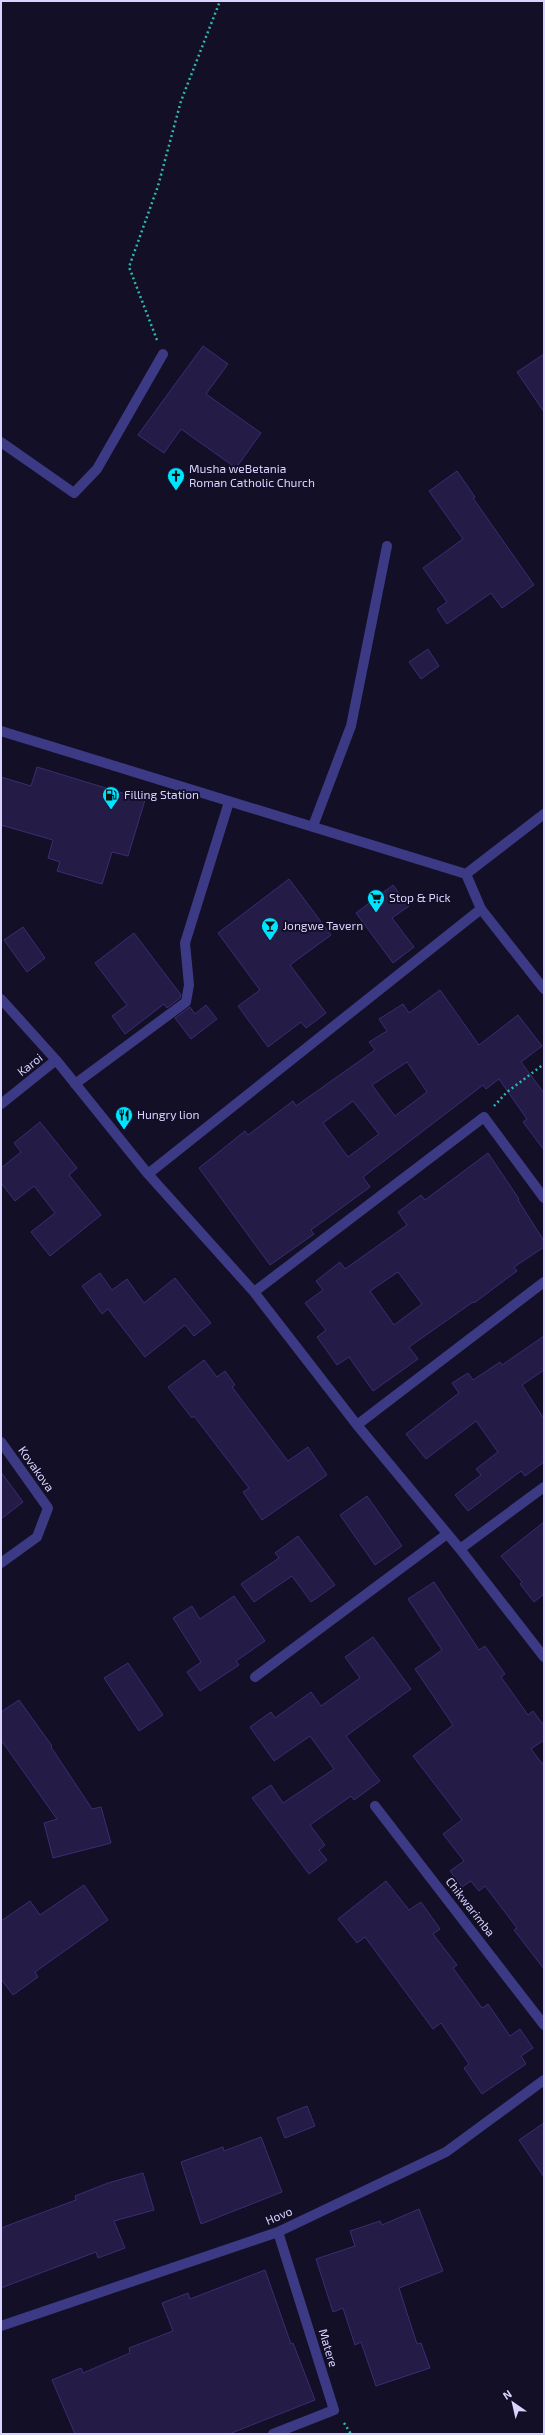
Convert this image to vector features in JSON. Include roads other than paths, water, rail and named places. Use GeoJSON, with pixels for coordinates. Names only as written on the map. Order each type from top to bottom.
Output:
{"type":"FeatureCollection","features":[{"type":"Feature","properties":{"kind":"street"},"geometry":{"type":"LineString","coordinates":[[1,442],[74,493],[97,469],[163,354]]}},
{"type":"Feature","properties":{"kind":"street"},"geometry":{"type":"LineString","coordinates":[[313,826],[351,726],[388,546]]}},
{"type":"Feature","properties":{"kind":"street"},"geometry":{"type":"LineString","coordinates":[[1,731],[466,874],[481,909],[544,989]]}},
{"type":"Feature","properties":{"kind":"street"},"geometry":{"type":"LineString","coordinates":[[75,1084],[186,1002],[189,985],[185,943],[229,802]]}},
{"type":"Feature","properties":{"kind":"street"},"geometry":{"type":"LineString","coordinates":[[466,874],[544,814]]}},
{"type":"Feature","properties":{"kind":"street"},"geometry":{"type":"LineString","coordinates":[[148,1174],[481,909]]}},
{"type":"Feature","properties":{"kind":"street"},"geometry":{"type":"LineString","coordinates":[[1,999],[56,1060],[148,1174],[254,1292],[357,1425],[460,1549],[544,1657]]}},
{"type":"Feature","properties":{"kind":"street","name":"Karoi"},"geometry":{"type":"LineString","coordinates":[[1,1104],[56,1060]]}},
{"type":"Feature","properties":{"kind":"street"},"geometry":{"type":"LineString","coordinates":[[254,1292],[484,1118],[544,1198]]}},
{"type":"Feature","properties":{"kind":"street"},"geometry":{"type":"LineString","coordinates":[[357,1425],[544,1282]]}},
{"type":"Feature","properties":{"kind":"street","name":"Kovakova"},"geometry":{"type":"LineString","coordinates":[[1,1442],[48,1508],[36,1537],[1,1563]]}},
{"type":"Feature","properties":{"kind":"street"},"geometry":{"type":"LineString","coordinates":[[460,1549],[544,1487]]}},
{"type":"Feature","properties":{"kind":"street"},"geometry":{"type":"LineString","coordinates":[[255,1677],[447,1534]]}},
{"type":"Feature","properties":{"kind":"street","name":"Chikwarimba"},"geometry":{"type":"LineString","coordinates":[[375,1806],[544,2025]]}},
{"type":"Feature","properties":{"kind":"street","name":"Hovo"},"geometry":{"type":"LineString","coordinates":[[1,2326],[278,2232],[446,2152],[544,2080]]}},
{"type":"Feature","properties":{"kind":"street","name":"Matere"},"geometry":{"type":"LineString","coordinates":[[273,2434],[334,2410],[278,2232]]}},
{"type":"Feature","properties":{"kind":"place","name":"Musha weBetania Roman Catholic Church"},"geometry":{"type":"Point","coordinates":[176,491]}},
{"type":"Feature","properties":{"kind":"place","name":"Filling Station"},"geometry":{"type":"Point","coordinates":[111,810]}},
{"type":"Feature","properties":{"kind":"place","name":"Stop & Pick"},"geometry":{"type":"Point","coordinates":[376,913]}},
{"type":"Feature","properties":{"kind":"place","name":"Jongwe Tavern"},"geometry":{"type":"Point","coordinates":[270,941]}},
{"type":"Feature","properties":{"kind":"place","name":"Hungry lion"},"geometry":{"type":"Point","coordinates":[124,1130]}}]}
